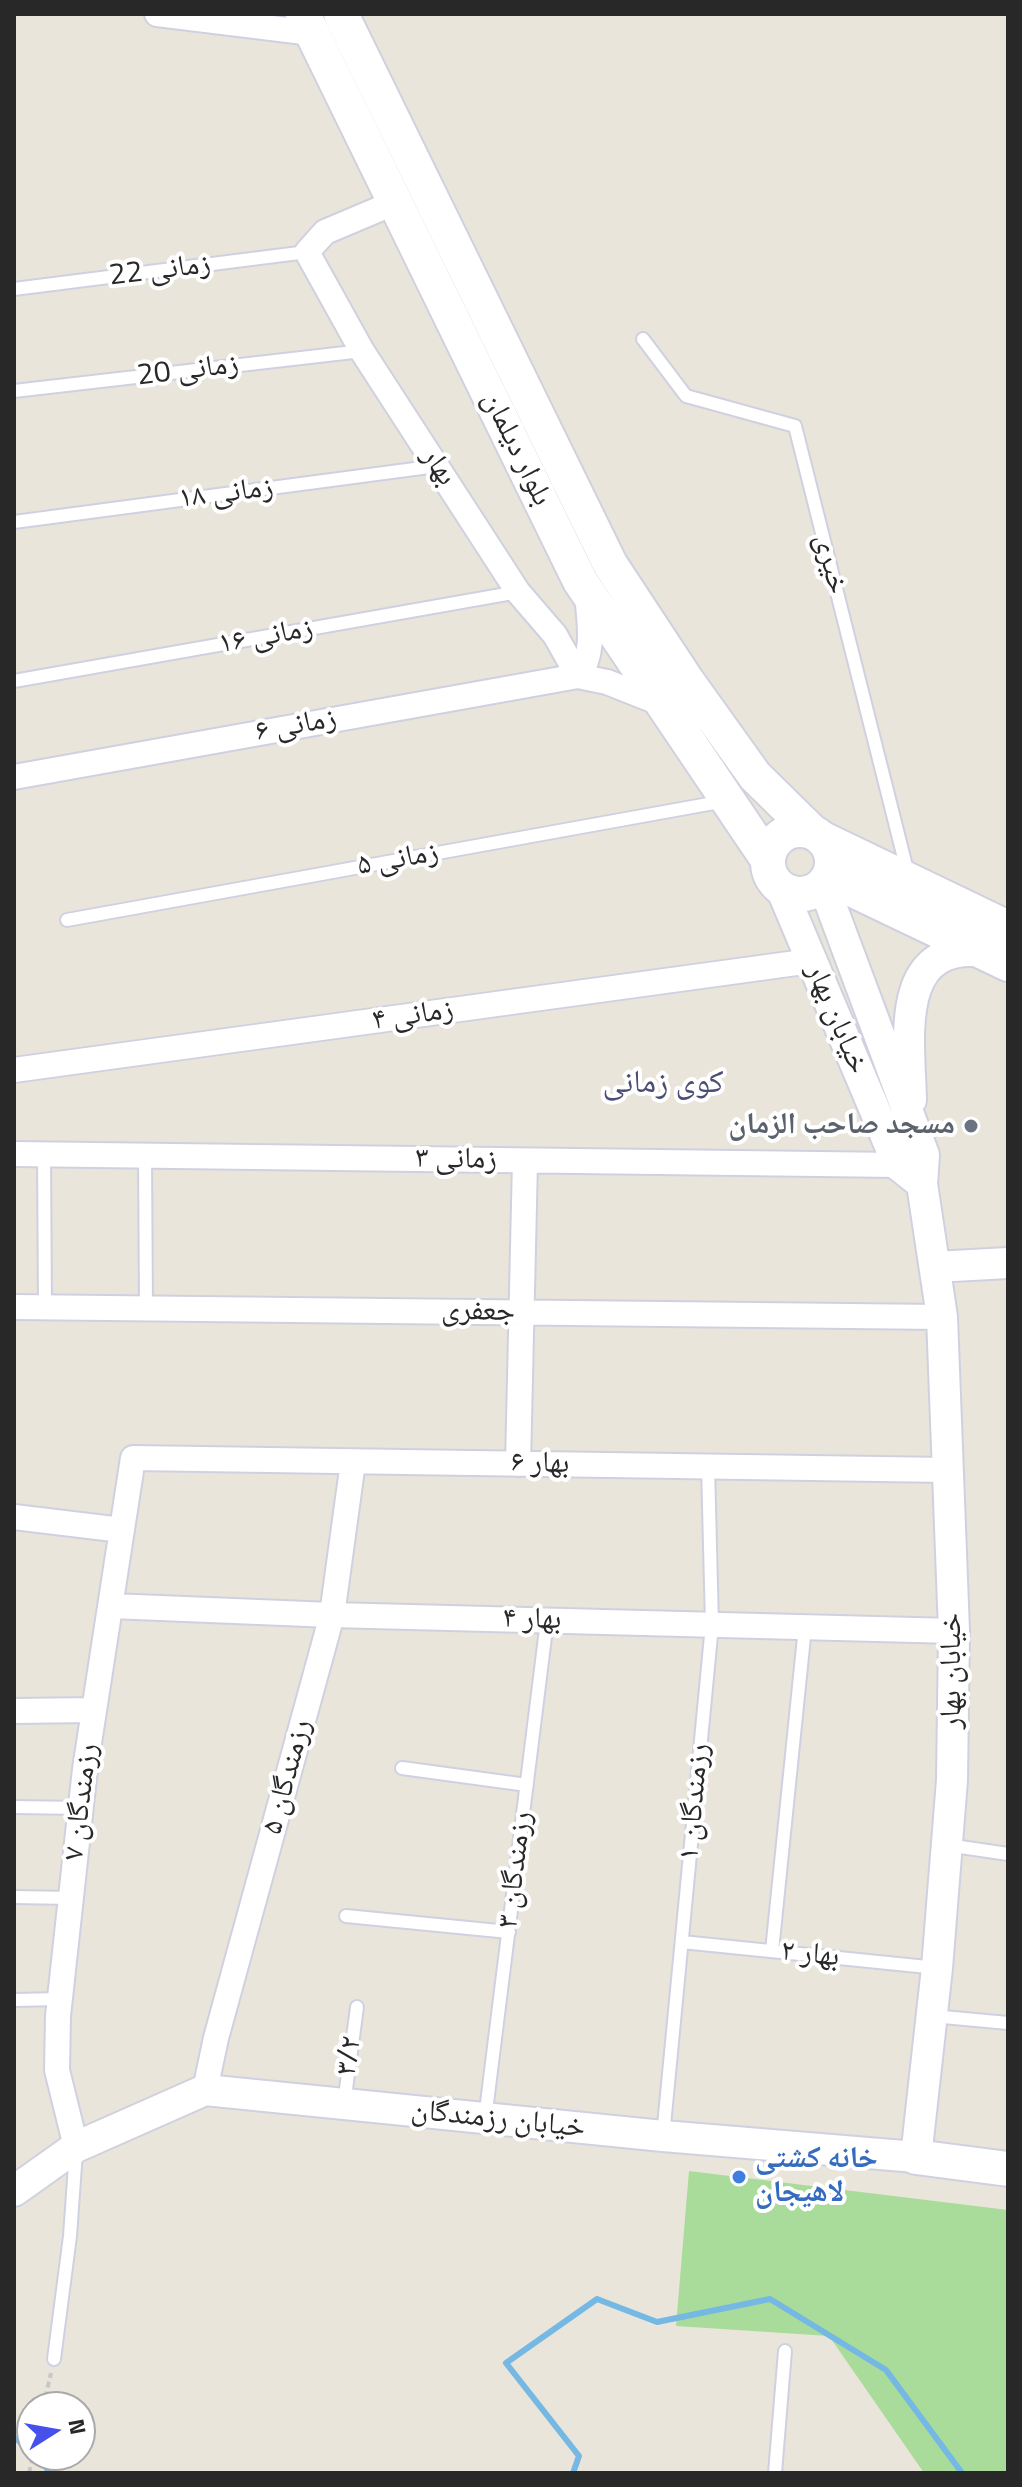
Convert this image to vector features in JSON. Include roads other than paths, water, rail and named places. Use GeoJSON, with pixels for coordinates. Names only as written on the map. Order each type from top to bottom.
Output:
{"type":"FeatureCollection","features":[{"type":"Feature","properties":{"kind":"main road","name":"بلوار دیلمان"},"geometry":{"type":"LineString","coordinates":[[341,14],[610,564],[687,681],[755,776],[816,835],[1008,928]]}},
{"type":"Feature","properties":{"kind":"main road","name":"بلوار دیلمان"},"geometry":{"type":"LineString","coordinates":[[307,24],[586,591],[728,800],[774,874]]}},
{"type":"Feature","properties":{"kind":"main road"},"geometry":{"type":"LineString","coordinates":[[358,125],[389,109]]}},
{"type":"Feature","properties":{"kind":"main road"},"geometry":{"type":"LineString","coordinates":[[799,830],[816,835],[832,857],[826,881],[810,893],[803,894],[774,874],[770,849],[787,832],[799,830]]}},
{"type":"Feature","properties":{"kind":"main road"},"geometry":{"type":"LineString","coordinates":[[826,881],[996,958]]}},
{"type":"Feature","properties":{"kind":"main road","name":"خیابان رزمندگان"},"geometry":{"type":"LineString","coordinates":[[916,2157],[1008,2169]]}},
{"type":"Feature","properties":{"kind":"street"},"geometry":{"type":"LineString","coordinates":[[157,14],[307,24]]}},
{"type":"Feature","properties":{"kind":"street"},"geometry":{"type":"LineString","coordinates":[[307,252],[325,232],[396,202]]}},
{"type":"Feature","properties":{"kind":"street","name":"بهار"},"geometry":{"type":"LineString","coordinates":[[307,252],[362,351],[518,592],[555,635],[578,676]]}},
{"type":"Feature","properties":{"kind":"street"},"geometry":{"type":"LineString","coordinates":[[586,591],[590,629],[588,664],[578,676],[607,682],[660,703]]}},
{"type":"Feature","properties":{"kind":"street","name":"زمانی ۶"},"geometry":{"type":"LineString","coordinates":[[14,777],[578,676]]}},
{"type":"Feature","properties":{"kind":"street","name":"خیابان بهار"},"geometry":{"type":"LineString","coordinates":[[774,874],[898,1165],[922,1184]]}},
{"type":"Feature","properties":{"kind":"street","name":"خیابان بهار"},"geometry":{"type":"LineString","coordinates":[[826,881],[924,1155],[922,1184],[942,1317],[954,1631],[952,1780],[937,1968],[916,2157]]}},
{"type":"Feature","properties":{"kind":"street"},"geometry":{"type":"LineString","coordinates":[[912,1122],[910,1016],[913,992],[925,971],[945,956],[958,952],[996,958]]}},
{"type":"Feature","properties":{"kind":"street","name":"زمانی ۴"},"geometry":{"type":"LineString","coordinates":[[14,1070],[811,961]]}},
{"type":"Feature","properties":{"kind":"street","name":"زمانی ۳"},"geometry":{"type":"LineString","coordinates":[[14,1154],[898,1165]]}},
{"type":"Feature","properties":{"kind":"street"},"geometry":{"type":"LineString","coordinates":[[518,1464],[525,1161]]}},
{"type":"Feature","properties":{"kind":"street"},"geometry":{"type":"LineString","coordinates":[[935,1267],[1008,1263]]}},
{"type":"Feature","properties":{"kind":"street","name":"جعفری"},"geometry":{"type":"LineString","coordinates":[[14,1307],[942,1317]]}},
{"type":"Feature","properties":{"kind":"street","name":"بهار ۶"},"geometry":{"type":"LineString","coordinates":[[133,1458],[947,1470]]}},
{"type":"Feature","properties":{"kind":"street","name":"رزمندگان ۷"},"geometry":{"type":"LineString","coordinates":[[76,2147],[57,2070],[60,1999],[94,1710],[133,1458]]}},
{"type":"Feature","properties":{"kind":"street","name":"رزمندگان ۵"},"geometry":{"type":"LineString","coordinates":[[205,2090],[216,2038],[332,1615],[353,1462]]}},
{"type":"Feature","properties":{"kind":"street"},"geometry":{"type":"LineString","coordinates":[[14,1517],[122,1530]]}},
{"type":"Feature","properties":{"kind":"street","name":"بهار ۴"},"geometry":{"type":"LineString","coordinates":[[111,1606],[332,1615],[954,1631]]}},
{"type":"Feature","properties":{"kind":"street"},"geometry":{"type":"LineString","coordinates":[[14,1711],[94,1710]]}},
{"type":"Feature","properties":{"kind":"street","name":"خیابان رزمندگان"},"geometry":{"type":"LineString","coordinates":[[14,2191],[76,2147],[205,2090],[663,2136],[916,2157]]}},
{"type":"Feature","properties":{"kind":"lane","name":"زمانی 22"},"geometry":{"type":"LineString","coordinates":[[14,289],[307,252]]}},
{"type":"Feature","properties":{"kind":"lane","name":"خیری"},"geometry":{"type":"LineString","coordinates":[[643,339],[686,396],[795,426],[910,881]]}},
{"type":"Feature","properties":{"kind":"lane","name":"زمانی 20"},"geometry":{"type":"LineString","coordinates":[[14,391],[362,351]]}},
{"type":"Feature","properties":{"kind":"lane","name":"زمانی ۱۸"},"geometry":{"type":"LineString","coordinates":[[14,522],[437,466]]}},
{"type":"Feature","properties":{"kind":"lane","name":"زمانی ۱۶"},"geometry":{"type":"LineString","coordinates":[[14,681],[518,592]]}},
{"type":"Feature","properties":{"kind":"lane","name":"زمانی ۵"},"geometry":{"type":"LineString","coordinates":[[67,920],[728,800]]}},
{"type":"Feature","properties":{"kind":"lane"},"geometry":{"type":"LineString","coordinates":[[44,1155],[45,1307]]}},
{"type":"Feature","properties":{"kind":"lane"},"geometry":{"type":"LineString","coordinates":[[145,1156],[146,1309]]}},
{"type":"Feature","properties":{"kind":"lane","name":"رزمندگان ۱"},"geometry":{"type":"LineString","coordinates":[[663,2136],[712,1625],[708,1466]]}},
{"type":"Feature","properties":{"kind":"lane","name":"رزمندگان ۳"},"geometry":{"type":"LineString","coordinates":[[485,2119],[547,1621]]}},
{"type":"Feature","properties":{"kind":"lane"},"geometry":{"type":"LineString","coordinates":[[772,1951],[805,1627]]}},
{"type":"Feature","properties":{"kind":"lane"},"geometry":{"type":"LineString","coordinates":[[402,1768],[527,1785]]}},
{"type":"Feature","properties":{"kind":"lane"},"geometry":{"type":"LineString","coordinates":[[14,1807],[81,1808]]}},
{"type":"Feature","properties":{"kind":"lane"},"geometry":{"type":"LineString","coordinates":[[947,1845],[1008,1854]]}},
{"type":"Feature","properties":{"kind":"lane"},"geometry":{"type":"LineString","coordinates":[[14,1897],[71,1898]]}},
{"type":"Feature","properties":{"kind":"lane"},"geometry":{"type":"LineString","coordinates":[[346,1916],[509,1932]]}},
{"type":"Feature","properties":{"kind":"lane","name":"بهار ۲"},"geometry":{"type":"LineString","coordinates":[[682,1942],[937,1968]]}},
{"type":"Feature","properties":{"kind":"lane"},"geometry":{"type":"LineString","coordinates":[[14,2000],[60,1999]]}},
{"type":"Feature","properties":{"kind":"lane","name":"۳/۲"},"geometry":{"type":"LineString","coordinates":[[344,2104],[357,2007]]}},
{"type":"Feature","properties":{"kind":"lane"},"geometry":{"type":"LineString","coordinates":[[932,2016],[1008,2023]]}},
{"type":"Feature","properties":{"kind":"lane"},"geometry":{"type":"LineString","coordinates":[[54,2359],[70,2236],[76,2147]]}},
{"type":"Feature","properties":{"kind":"lane"},"geometry":{"type":"LineString","coordinates":[[775,2473],[785,2351]]}},
{"type":"Feature","properties":{"kind":"waterway"},"geometry":{"type":"LineString","coordinates":[[573,2473],[579,2456],[506,2363],[597,2299],[657,2322],[770,2299],[886,2370],[962,2473]]}},
{"type":"Feature","properties":{"kind":"place","name":"مسجد صاحب الزمان"},"geometry":{"type":"Point","coordinates":[971,1126]}},
{"type":"Feature","properties":{"kind":"place","name":"خانه کشتی لاهیجان"},"geometry":{"type":"Point","coordinates":[739,2177]}},
{"type":"Feature","properties":{"kind":"district","name":"کوی زمانی"},"geometry":{"type":"Point","coordinates":[663,1084]}}]}
